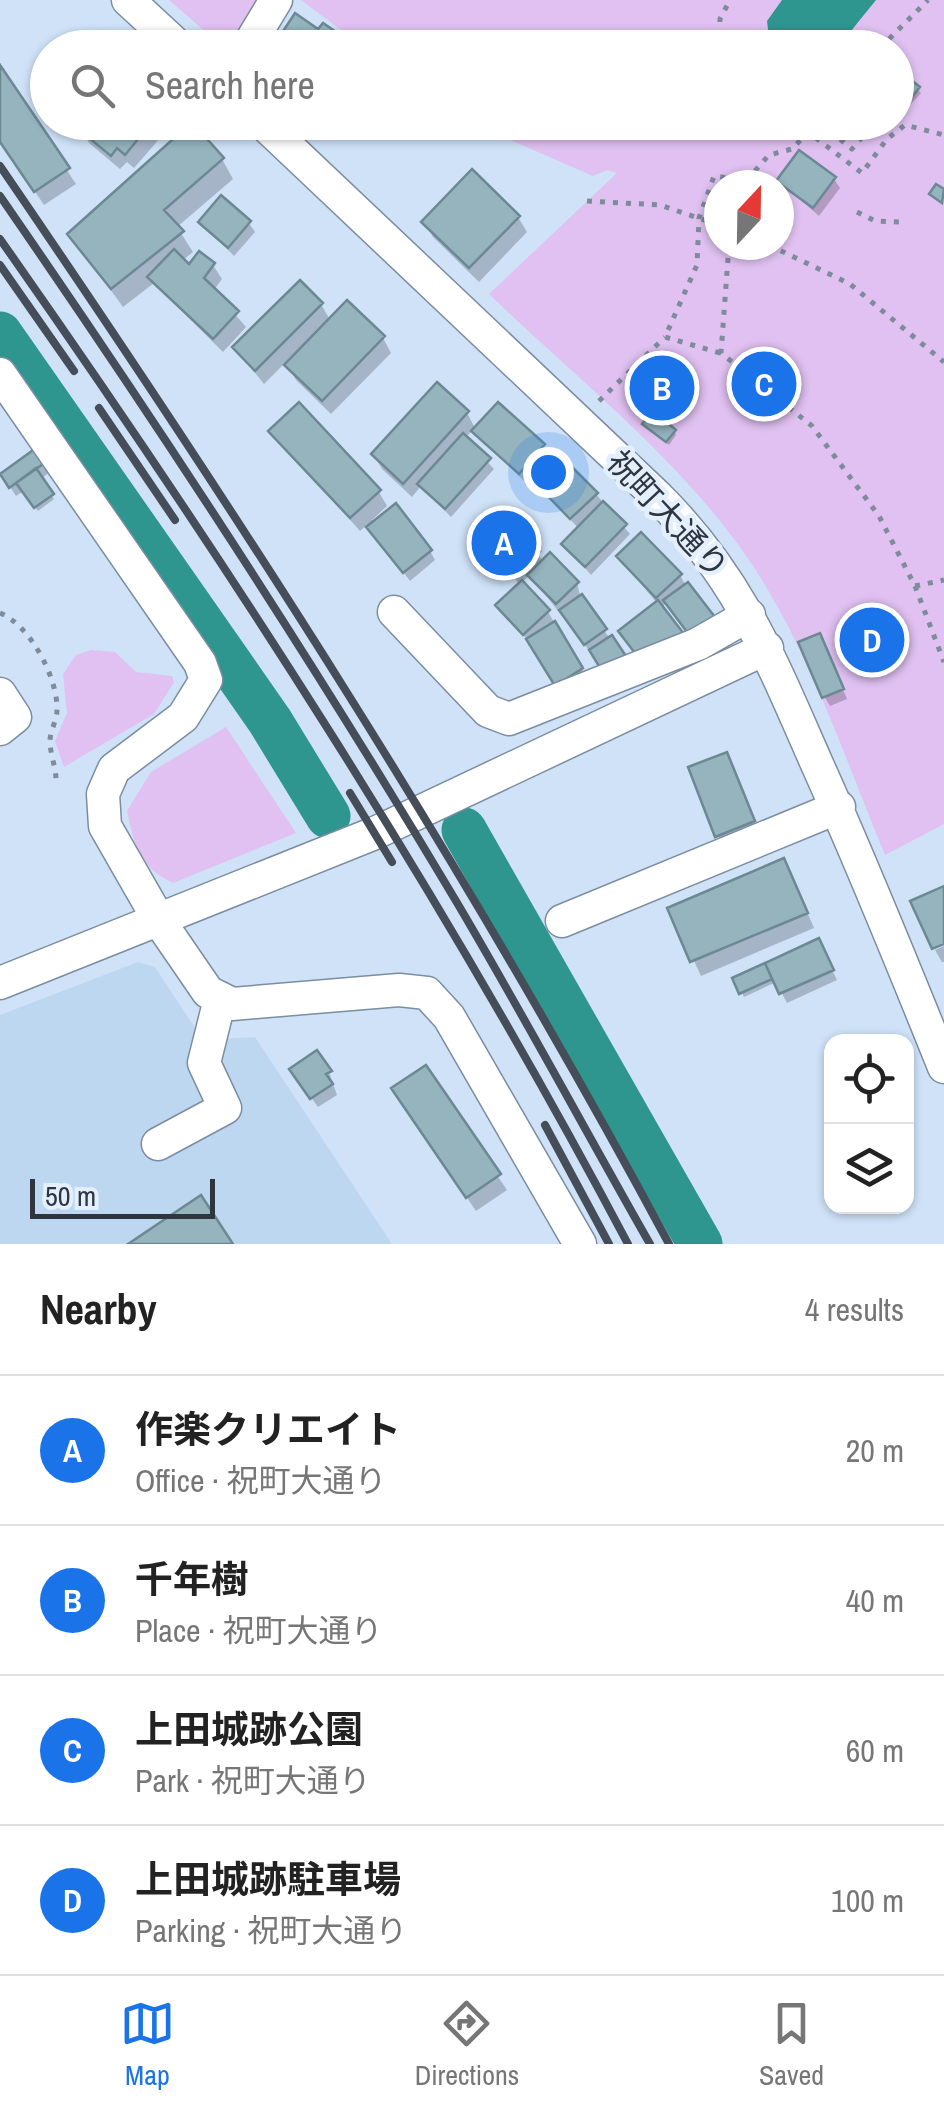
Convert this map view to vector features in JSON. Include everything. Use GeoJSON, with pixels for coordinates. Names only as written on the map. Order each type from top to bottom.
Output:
{"type":"FeatureCollection","features":[{"type":"Feature","properties":{"kind":"street"},"geometry":{"type":"LineString","coordinates":[[128,0],[160,30]]}},
{"type":"Feature","properties":{"kind":"street"},"geometry":{"type":"LineString","coordinates":[[258,30],[276,0]]}},
{"type":"Feature","properties":{"kind":"street","name":"祝町大通り"},"geometry":{"type":"LineString","coordinates":[[281,140],[578,420],[710,551],[768,648],[840,807],[944,1067]]}},
{"type":"Feature","properties":{"kind":"street"},"geometry":{"type":"LineString","coordinates":[[0,374],[200,663],[206,680],[183,717],[114,769],[103,794],[106,826],[160,922],[208,992],[232,1004],[399,990],[427,992],[448,1017],[580,1244]]}},
{"type":"Feature","properties":{"kind":"street"},"geometry":{"type":"LineString","coordinates":[[394,612],[488,711],[509,720],[698,644],[749,616]]}},
{"type":"Feature","properties":{"kind":"street"},"geometry":{"type":"LineString","coordinates":[[2,978],[160,922],[375,833],[768,648]]}},
{"type":"Feature","properties":{"kind":"street"},"geometry":{"type":"LineString","coordinates":[[0,694],[15,717],[0,728]]}},
{"type":"Feature","properties":{"kind":"street"},"geometry":{"type":"LineString","coordinates":[[562,921],[840,807]]}},
{"type":"Feature","properties":{"kind":"street"},"geometry":{"type":"LineString","coordinates":[[158,1144],[225,1108],[204,1063],[220,999]]}},
{"type":"Feature","properties":{"kind":"path"},"geometry":{"type":"LineString","coordinates":[[720,30],[720,19],[730,0]]}},
{"type":"Feature","properties":{"kind":"path"},"geometry":{"type":"LineString","coordinates":[[898,30],[928,0]]}},
{"type":"Feature","properties":{"kind":"path"},"geometry":{"type":"LineString","coordinates":[[914,128],[944,134]]}},
{"type":"Feature","properties":{"kind":"path"},"geometry":{"type":"LineString","coordinates":[[578,420],[665,337],[697,265],[698,218],[714,176],[747,180],[769,156],[792,150],[802,140]]}},
{"type":"Feature","properties":{"kind":"path"},"geometry":{"type":"LineString","coordinates":[[819,140],[862,172],[886,140]]}},
{"type":"Feature","properties":{"kind":"path"},"geometry":{"type":"LineString","coordinates":[[841,140],[852,149],[859,140]]}},
{"type":"Feature","properties":{"kind":"path"},"geometry":{"type":"LineString","coordinates":[[588,201],[660,205],[704,220]]}},
{"type":"Feature","properties":{"kind":"path"},"geometry":{"type":"LineString","coordinates":[[856,212],[875,221],[900,222]]}},
{"type":"Feature","properties":{"kind":"path"},"geometry":{"type":"LineString","coordinates":[[794,257],[850,284],[944,362]]}},
{"type":"Feature","properties":{"kind":"path"},"geometry":{"type":"LineString","coordinates":[[721,353],[728,260]]}},
{"type":"Feature","properties":{"kind":"path"},"geometry":{"type":"LineString","coordinates":[[665,337],[684,346],[721,353],[812,426],[879,516],[915,586],[944,662]]}},
{"type":"Feature","properties":{"kind":"path"},"geometry":{"type":"LineString","coordinates":[[915,586],[944,580]]}},
{"type":"Feature","properties":{"kind":"path"},"geometry":{"type":"LineString","coordinates":[[0,613],[37,644],[41,662],[53,679],[57,711],[50,740],[56,780]]}},
{"type":"Feature","properties":{"kind":"shaded area"},"geometry":{"type":"Polygon","coordinates":[[[169,0],[267,0],[246,30],[203,30],[169,0]]]}},
{"type":"Feature","properties":{"kind":"shaded area"},"geometry":{"type":"Polygon","coordinates":[[[301,0],[944,0],[944,824],[885,855],[795,639],[757,572],[666,460],[489,294],[617,173],[607,170],[593,176],[510,140],[914,140],[914,30],[341,30],[301,0]]]}},
{"type":"Feature","properties":{"kind":"shaded area"},"geometry":{"type":"Polygon","coordinates":[[[782,0],[876,0],[852,30],[768,30],[767,21],[782,0]]]}},
{"type":"Feature","properties":{"kind":"shaded area"},"geometry":{"type":"Polygon","coordinates":[[[91,650],[115,652],[136,672],[172,676],[174,682],[154,714],[64,767],[55,741],[67,713],[63,674],[76,655],[91,650]]]}},
{"type":"Feature","properties":{"kind":"shaded area"},"geometry":{"type":"Polygon","coordinates":[[[226,727],[296,833],[173,883],[153,870],[140,854],[127,811],[151,772],[226,727]]]}},
{"type":"Feature","properties":{"kind":"shaded area"},"geometry":{"type":"Polygon","coordinates":[[[138,962],[155,967],[197,1031],[220,1039],[255,1037],[392,1244],[0,1244],[0,1015],[138,962]]]}},
{"type":"Feature","properties":{"kind":"building"},"geometry":{"type":"Polygon","coordinates":[[[295,13],[318,29],[323,23],[333,30],[284,30],[295,13]]]}},
{"type":"Feature","properties":{"kind":"building"},"geometry":{"type":"Polygon","coordinates":[[[0,65],[30,109],[30,140],[51,140],[70,168],[34,192],[0,142],[0,65]]]}},
{"type":"Feature","properties":{"kind":"building"},"geometry":{"type":"Polygon","coordinates":[[[92,140],[137,140],[125,155],[117,148],[111,156],[92,140]]]}},
{"type":"Feature","properties":{"kind":"building"},"geometry":{"type":"Polygon","coordinates":[[[172,140],[208,140],[224,158],[164,210],[184,231],[111,289],[67,234],[172,140]]]}},
{"type":"Feature","properties":{"kind":"building"},"geometry":{"type":"Polygon","coordinates":[[[799,150],[836,177],[813,208],[794,194],[794,170],[784,170],[799,150]]]}},
{"type":"Feature","properties":{"kind":"building"},"geometry":{"type":"Polygon","coordinates":[[[472,169],[520,216],[469,268],[421,222],[472,169]]]}},
{"type":"Feature","properties":{"kind":"building"},"geometry":{"type":"Polygon","coordinates":[[[936,184],[944,189],[942,203],[929,194],[936,184]]]}},
{"type":"Feature","properties":{"kind":"building"},"geometry":{"type":"Polygon","coordinates":[[[221,195],[251,221],[228,248],[198,222],[221,195]]]}},
{"type":"Feature","properties":{"kind":"building"},"geometry":{"type":"Polygon","coordinates":[[[174,249],[189,264],[199,251],[215,263],[204,278],[239,311],[213,339],[147,277],[174,249]]]}},
{"type":"Feature","properties":{"kind":"building"},"geometry":{"type":"Polygon","coordinates":[[[300,280],[323,303],[255,371],[232,347],[300,280]]]}},
{"type":"Feature","properties":{"kind":"building"},"geometry":{"type":"Polygon","coordinates":[[[347,300],[385,336],[322,401],[284,365],[347,300]]]}},
{"type":"Feature","properties":{"kind":"building"},"geometry":{"type":"Polygon","coordinates":[[[437,382],[469,411],[403,484],[371,454],[437,382]]]}},
{"type":"Feature","properties":{"kind":"building"},"geometry":{"type":"Polygon","coordinates":[[[299,402],[381,490],[350,518],[268,431],[299,402]]]}},
{"type":"Feature","properties":{"kind":"building"},"geometry":{"type":"Polygon","coordinates":[[[498,402],[545,444],[519,474],[471,431],[498,402]]]}},
{"type":"Feature","properties":{"kind":"building"},"geometry":{"type":"Polygon","coordinates":[[[653,411],[676,430],[666,442],[642,424],[653,411]]]}},
{"type":"Feature","properties":{"kind":"building"},"geometry":{"type":"Polygon","coordinates":[[[463,433],[491,458],[445,509],[417,484],[463,433]]]}},
{"type":"Feature","properties":{"kind":"building"},"geometry":{"type":"Polygon","coordinates":[[[36,448],[46,462],[9,488],[0,474],[36,448]]]}},
{"type":"Feature","properties":{"kind":"building"},"geometry":{"type":"Polygon","coordinates":[[[566,461],[598,493],[570,519],[539,487],[566,461]]]}},
{"type":"Feature","properties":{"kind":"building"},"geometry":{"type":"Polygon","coordinates":[[[36,468],[54,494],[34,508],[16,483],[36,468]]]}},
{"type":"Feature","properties":{"kind":"building"},"geometry":{"type":"Polygon","coordinates":[[[603,501],[627,524],[585,567],[561,544],[603,501]]]}},
{"type":"Feature","properties":{"kind":"building"},"geometry":{"type":"Polygon","coordinates":[[[396,503],[432,550],[403,573],[366,527],[396,503]]]}},
{"type":"Feature","properties":{"kind":"building"},"geometry":{"type":"Polygon","coordinates":[[[507,515],[540,551],[513,576],[480,540],[507,515]]]}},
{"type":"Feature","properties":{"kind":"building"},"geometry":{"type":"Polygon","coordinates":[[[641,532],[682,574],[656,598],[616,556],[641,532]]]}},
{"type":"Feature","properties":{"kind":"building"},"geometry":{"type":"Polygon","coordinates":[[[550,552],[579,582],[556,604],[527,575],[550,552]]]}},
{"type":"Feature","properties":{"kind":"building"},"geometry":{"type":"Polygon","coordinates":[[[522,580],[550,610],[523,635],[495,605],[522,580]]]}},
{"type":"Feature","properties":{"kind":"building"},"geometry":{"type":"Polygon","coordinates":[[[688,582],[718,621],[693,640],[663,600],[688,582]]]}},
{"type":"Feature","properties":{"kind":"building"},"geometry":{"type":"Polygon","coordinates":[[[582,594],[607,629],[584,645],[559,610],[582,594]]]}},
{"type":"Feature","properties":{"kind":"building"},"geometry":{"type":"Polygon","coordinates":[[[658,600],[684,634],[638,657],[618,631],[658,600]]]}},
{"type":"Feature","properties":{"kind":"building"},"geometry":{"type":"Polygon","coordinates":[[[555,621],[583,668],[555,686],[526,639],[555,621]]]}},
{"type":"Feature","properties":{"kind":"building"},"geometry":{"type":"Polygon","coordinates":[[[820,633],[844,689],[822,698],[798,642],[820,633]]]}},
{"type":"Feature","properties":{"kind":"building"},"geometry":{"type":"Polygon","coordinates":[[[612,635],[626,656],[602,671],[589,650],[612,635]]]}},
{"type":"Feature","properties":{"kind":"building"},"geometry":{"type":"Polygon","coordinates":[[[727,752],[755,821],[715,837],[688,767],[727,752]]]}},
{"type":"Feature","properties":{"kind":"building"},"geometry":{"type":"Polygon","coordinates":[[[784,858],[808,913],[690,962],[667,908],[784,858]]]}},
{"type":"Feature","properties":{"kind":"building"},"geometry":{"type":"Polygon","coordinates":[[[944,886],[944,944],[932,949],[910,901],[944,886]]]}},
{"type":"Feature","properties":{"kind":"building"},"geometry":{"type":"Polygon","coordinates":[[[819,938],[834,970],[779,994],[765,963],[819,938]]]}},
{"type":"Feature","properties":{"kind":"building"},"geometry":{"type":"Polygon","coordinates":[[[765,963],[772,979],[739,994],[732,978],[765,963]]]}},
{"type":"Feature","properties":{"kind":"building"},"geometry":{"type":"Polygon","coordinates":[[[317,1050],[332,1071],[326,1074],[333,1084],[310,1099],[289,1069],[317,1050]]]}},
{"type":"Feature","properties":{"kind":"building"},"geometry":{"type":"Polygon","coordinates":[[[426,1065],[501,1174],[466,1198],[391,1088],[426,1065]]]}},
{"type":"Feature","properties":{"kind":"building"},"geometry":{"type":"Polygon","coordinates":[[[201,1195],[233,1244],[128,1244],[201,1195]]]}},
{"type":"Feature","properties":{"kind":"waterway"},"geometry":{"type":"LineString","coordinates":[[0,334],[270,721],[328,816]]}},
{"type":"Feature","properties":{"kind":"waterway"},"geometry":{"type":"LineString","coordinates":[[464,830],[700,1244]]}},
{"type":"Feature","properties":{"kind":"railway"},"geometry":{"type":"LineString","coordinates":[[0,166],[177,429],[349,696],[514,967],[669,1244]]}},
{"type":"Feature","properties":{"kind":"railway"},"geometry":{"type":"LineString","coordinates":[[0,196],[176,457],[347,722],[481,944],[650,1244]]}},
{"type":"Feature","properties":{"kind":"railway"},"geometry":{"type":"LineString","coordinates":[[0,239],[168,483],[330,732],[484,985],[628,1244]]}},
{"type":"Feature","properties":{"kind":"railway"},"geometry":{"type":"LineString","coordinates":[[0,265],[74,371]]}},
{"type":"Feature","properties":{"kind":"railway"},"geometry":{"type":"LineString","coordinates":[[99,408],[175,520]]}},
{"type":"Feature","properties":{"kind":"railway"},"geometry":{"type":"LineString","coordinates":[[350,793],[392,862]]}},
{"type":"Feature","properties":{"kind":"railway"},"geometry":{"type":"LineString","coordinates":[[545,1125],[609,1244]]}},
{"type":"Feature","properties":{"kind":"place","name":"上田城跡公園"},"geometry":{"type":"Point","coordinates":[764,384]}},
{"type":"Feature","properties":{"kind":"place","name":"千年樹"},"geometry":{"type":"Point","coordinates":[662,388]}},
{"type":"Feature","properties":{"kind":"place","name":"作楽クリエイト"},"geometry":{"type":"Point","coordinates":[504,543]}},
{"type":"Feature","properties":{"kind":"place","name":"上田城跡駐車場"},"geometry":{"type":"Point","coordinates":[872,640]}}]}
